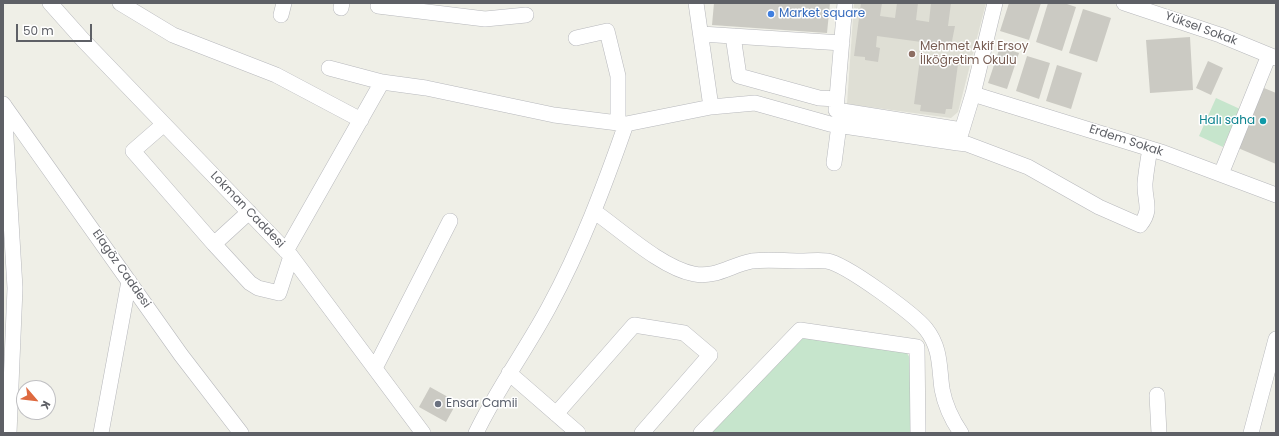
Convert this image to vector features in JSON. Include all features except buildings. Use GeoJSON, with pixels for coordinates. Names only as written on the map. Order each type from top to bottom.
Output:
{"type":"FeatureCollection","features":[{"type":"Feature","properties":{"kind":"street","name":"Lokman Caddesi"},"geometry":{"type":"LineString","coordinates":[[50,3],[164,124],[289,253],[423,433]]}},
{"type":"Feature","properties":{"kind":"street"},"geometry":{"type":"LineString","coordinates":[[120,3],[173,35],[276,75],[361,120]]}},
{"type":"Feature","properties":{"kind":"street"},"geometry":{"type":"LineString","coordinates":[[379,3],[378,6],[485,19],[526,15]]}},
{"type":"Feature","properties":{"kind":"street"},"geometry":{"type":"LineString","coordinates":[[696,3],[711,107]]}},
{"type":"Feature","properties":{"kind":"street"},"geometry":{"type":"LineString","coordinates":[[845,3],[836,110],[960,137],[967,144],[1028,167],[1099,207],[1140,225],[1145,219],[1148,206],[1145,185],[1150,149]]}},
{"type":"Feature","properties":{"kind":"street"},"geometry":{"type":"LineString","coordinates":[[960,137],[973,94],[995,3]]}},
{"type":"Feature","properties":{"kind":"street","name":"Yüksel Sokak"},"geometry":{"type":"LineString","coordinates":[[1124,3],[1194,25],[1272,57]]}},
{"type":"Feature","properties":{"kind":"street"},"geometry":{"type":"LineString","coordinates":[[476,433],[490,404],[549,307],[595,212],[622,124],[618,76],[607,31],[576,38]]}},
{"type":"Feature","properties":{"kind":"street"},"geometry":{"type":"LineString","coordinates":[[701,34],[842,43]]}},
{"type":"Feature","properties":{"kind":"street"},"geometry":{"type":"LineString","coordinates":[[733,36],[739,76],[819,98],[837,99]]}},
{"type":"Feature","properties":{"kind":"street"},"geometry":{"type":"LineString","coordinates":[[1220,174],[1272,57]]}},
{"type":"Feature","properties":{"kind":"street"},"geometry":{"type":"LineString","coordinates":[[329,68],[382,82],[426,88],[554,115],[622,124],[711,107],[754,103],[839,125],[960,137]]}},
{"type":"Feature","properties":{"kind":"street"},"geometry":{"type":"LineString","coordinates":[[164,124],[133,151],[250,283],[263,290],[279,294],[289,253],[322,185],[382,82]]}},
{"type":"Feature","properties":{"kind":"street","name":"Erdem Sokak"},"geometry":{"type":"LineString","coordinates":[[973,94],[1150,149],[1276,195]]}},
{"type":"Feature","properties":{"kind":"street"},"geometry":{"type":"LineString","coordinates":[[3,104],[9,286],[6,411],[9,433]]}},
{"type":"Feature","properties":{"kind":"street","name":"Elagöz Caddesi"},"geometry":{"type":"LineString","coordinates":[[3,104],[206,389],[241,433]]}},
{"type":"Feature","properties":{"kind":"street"},"geometry":{"type":"LineString","coordinates":[[834,163],[839,125]]}},
{"type":"Feature","properties":{"kind":"street"},"geometry":{"type":"LineString","coordinates":[[214,244],[249,212]]}},
{"type":"Feature","properties":{"kind":"street"},"geometry":{"type":"LineString","coordinates":[[595,212],[663,261],[678,269],[694,274],[716,274],[737,265],[756,261],[828,261],[856,276],[919,321],[930,335],[940,360],[945,400],[953,420],[961,433]]}},
{"type":"Feature","properties":{"kind":"street"},"geometry":{"type":"LineString","coordinates":[[375,368],[450,221]]}},
{"type":"Feature","properties":{"kind":"street"},"geometry":{"type":"LineString","coordinates":[[101,433],[129,281]]}},
{"type":"Feature","properties":{"kind":"street"},"geometry":{"type":"LineString","coordinates":[[556,414],[634,325],[684,333],[710,355],[642,433]]}},
{"type":"Feature","properties":{"kind":"street"},"geometry":{"type":"LineString","coordinates":[[701,433],[800,330],[917,347],[918,433]]}},
{"type":"Feature","properties":{"kind":"street"},"geometry":{"type":"LineString","coordinates":[[1251,433],[1276,339]]}},
{"type":"Feature","properties":{"kind":"street"},"geometry":{"type":"LineString","coordinates":[[509,373],[578,433]]}},
{"type":"Feature","properties":{"kind":"street"},"geometry":{"type":"LineString","coordinates":[[1157,395],[1159,409],[1159,433]]}},
{"type":"Feature","properties":{"kind":"shaded area","name":"Mehmet Akif Ersoy İlköğretim Okulu"},"geometry":{"type":"Polygon","coordinates":[[[854,3],[986,3],[958,112],[951,118],[847,104],[854,3]]]}},
{"type":"Feature","properties":{"kind":"green space"},"geometry":{"type":"Polygon","coordinates":[[[1216,98],[1240,109],[1223,147],[1199,136],[1216,98]]]}},
{"type":"Feature","properties":{"kind":"green space"},"geometry":{"type":"Polygon","coordinates":[[[801,337],[907,353],[911,360],[915,433],[708,433],[801,337]]]}},
{"type":"Feature","properties":{"kind":"place","name":"Market square"},"geometry":{"type":"Point","coordinates":[771,14]}},
{"type":"Feature","properties":{"kind":"place","name":"Mehmet Akif Ersoy İlköğretim Okulu"},"geometry":{"type":"Point","coordinates":[912,54]}},
{"type":"Feature","properties":{"kind":"place","name":"Halı saha"},"geometry":{"type":"Point","coordinates":[1263,121]}},
{"type":"Feature","properties":{"kind":"place","name":"Ensar Camii"},"geometry":{"type":"Point","coordinates":[438,404]}}]}
